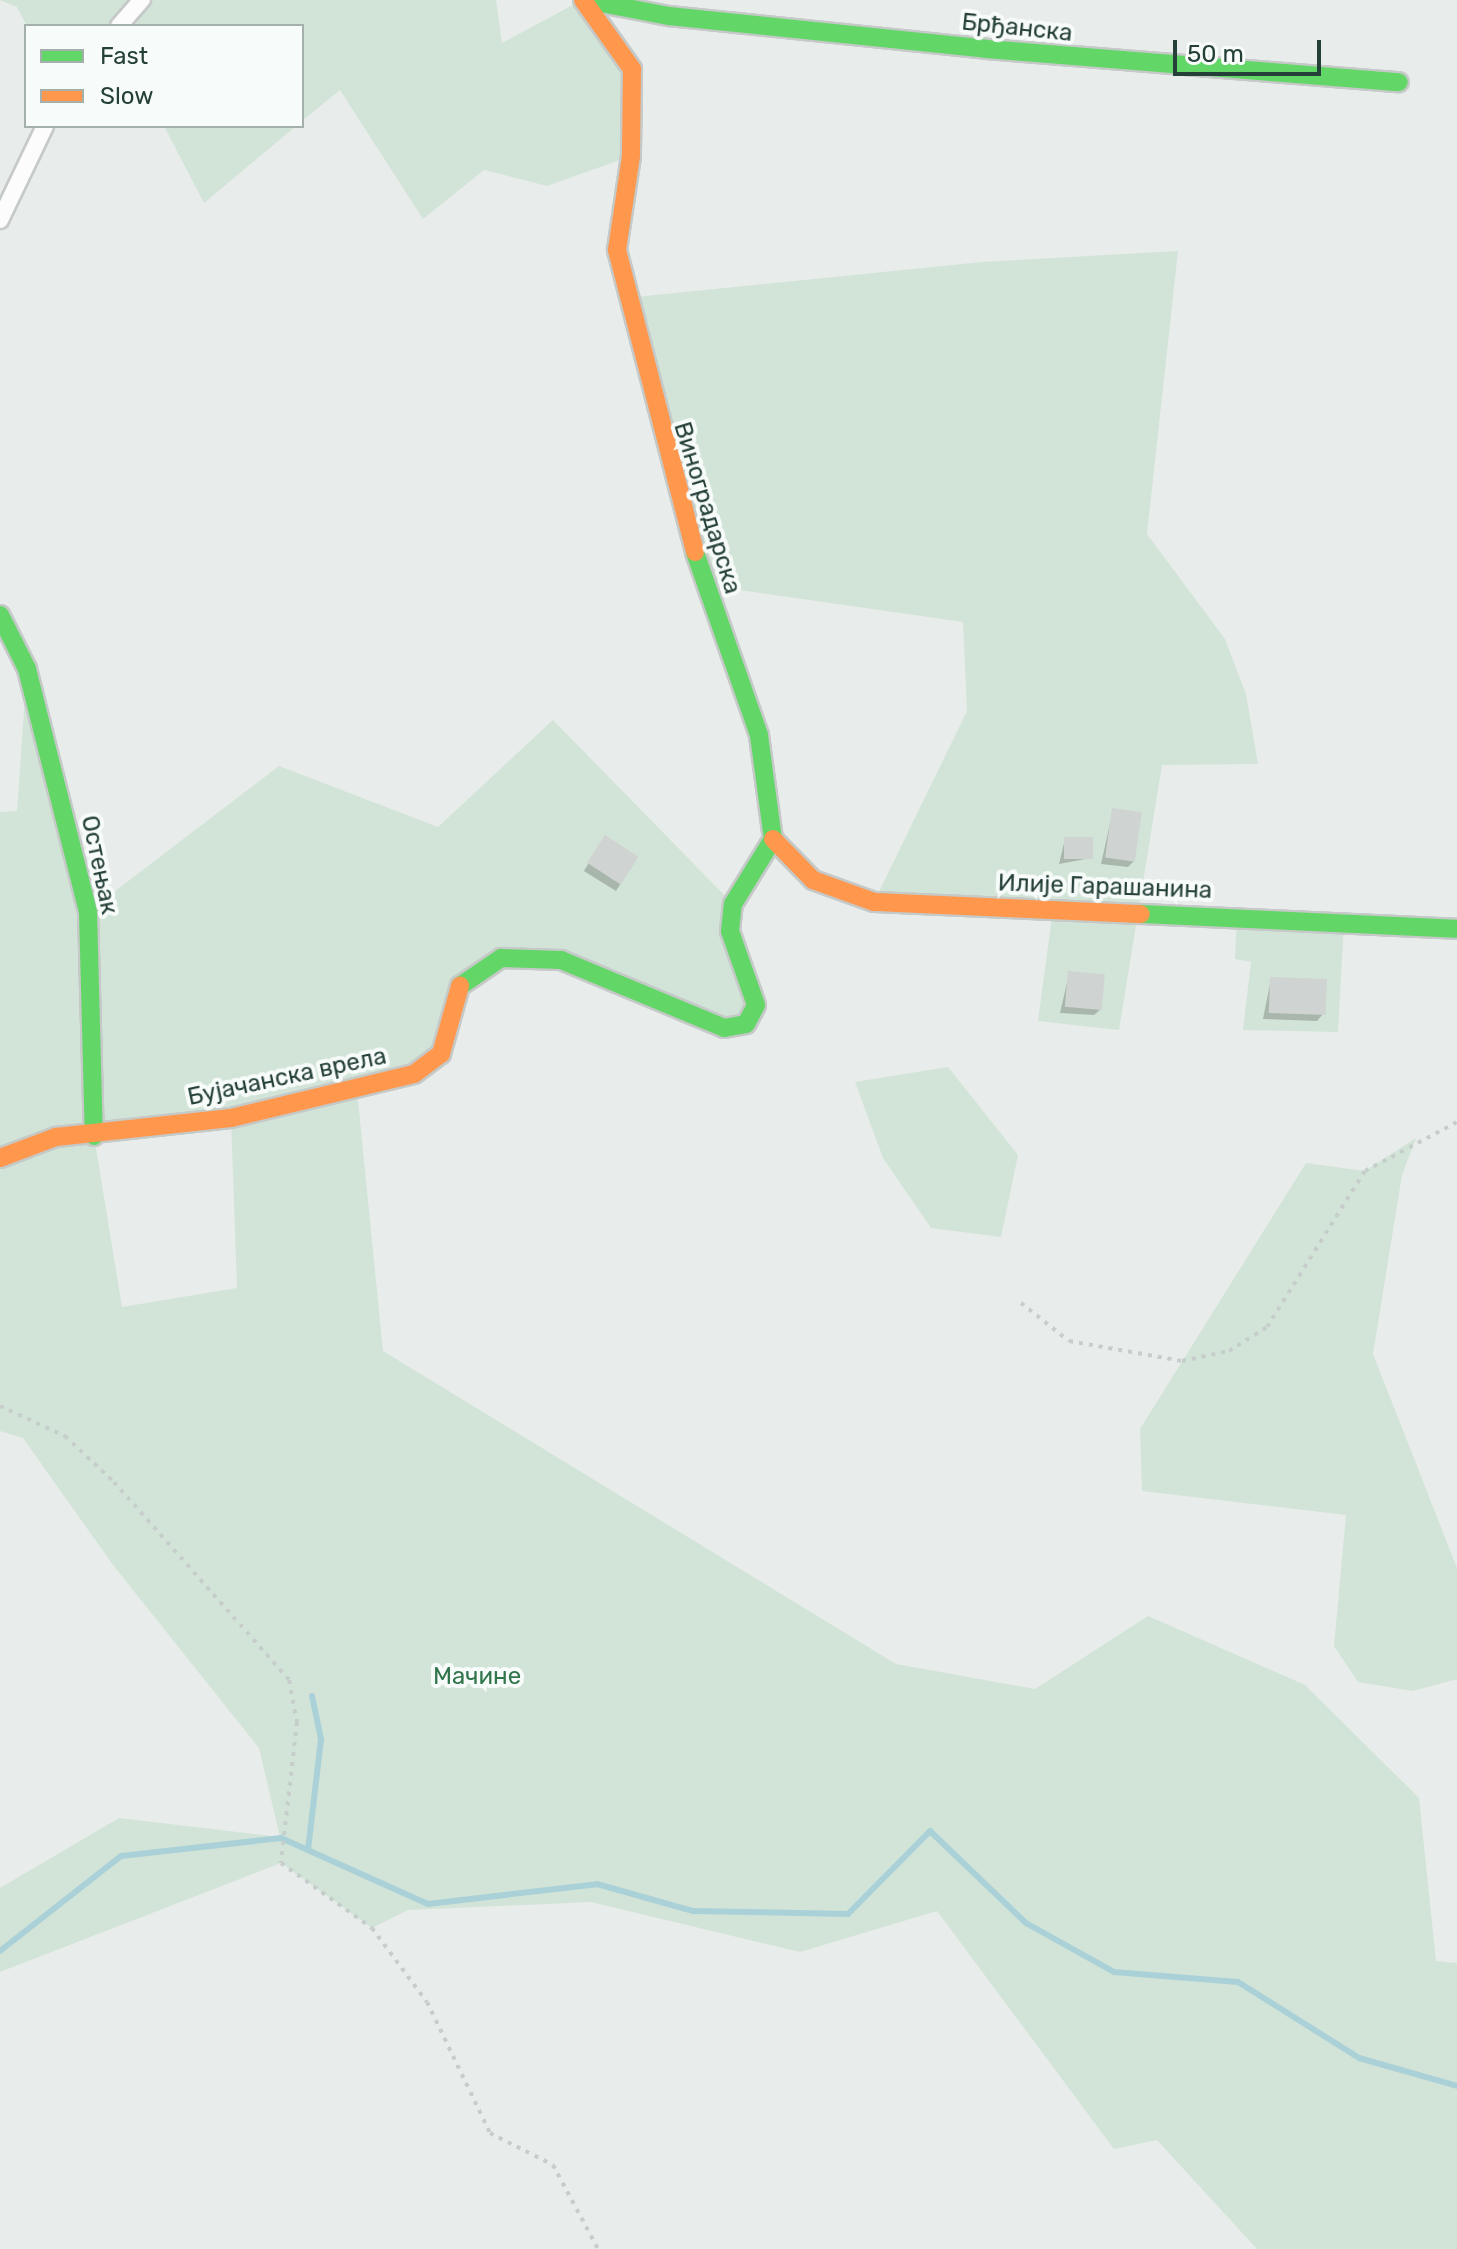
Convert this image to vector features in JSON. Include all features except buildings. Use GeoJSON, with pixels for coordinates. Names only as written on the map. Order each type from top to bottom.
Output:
{"type":"FeatureCollection","features":[{"type":"Feature","properties":{"kind":"street"},"geometry":{"type":"LineString","coordinates":[[121,24],[142,0]]}},
{"type":"Feature","properties":{"kind":"street","name":"Брђанска"},"geometry":{"type":"LineString","coordinates":[[584,0],[669,16],[986,49],[1399,82]]}},
{"type":"Feature","properties":{"kind":"street","name":"Виноградарска"},"geometry":{"type":"LineString","coordinates":[[584,0],[632,69],[631,156],[617,250],[643,378],[704,585],[759,735],[773,839]]}},
{"type":"Feature","properties":{"kind":"street"},"geometry":{"type":"LineString","coordinates":[[0,220],[44,128]]}},
{"type":"Feature","properties":{"kind":"street","name":"Остењак"},"geometry":{"type":"LineString","coordinates":[[0,615],[27,669],[88,912],[94,1136]]}},
{"type":"Feature","properties":{"kind":"street","name":"Илије Гарашанина"},"geometry":{"type":"LineString","coordinates":[[773,839],[813,880],[874,902],[1457,929]]}},
{"type":"Feature","properties":{"kind":"street","name":"Бујачанска врела"},"geometry":{"type":"LineString","coordinates":[[0,1158],[56,1137],[94,1136],[231,1118],[414,1074],[441,1054],[462,978],[501,958],[561,960],[724,1028],[746,1024],[756,1005],[730,931],[733,904],[773,839]]}},
{"type":"Feature","properties":{"kind":"path"},"geometry":{"type":"LineString","coordinates":[[1021,1303],[1083,1344],[1182,1361],[1229,1351],[1267,1327],[1365,1171],[1457,1122]]}},
{"type":"Feature","properties":{"kind":"path"},"geometry":{"type":"LineString","coordinates":[[0,1406],[65,1436],[104,1473],[289,1680],[297,1722],[281,1863],[372,1928],[427,2002],[490,2133],[553,2165],[598,2249]]}},
{"type":"Feature","properties":{"kind":"green space"},"geometry":{"type":"Polygon","coordinates":[[[0,0],[127,0],[135,8],[142,0],[496,0],[502,43],[582,0],[632,69],[631,156],[547,186],[484,170],[423,219],[340,90],[304,119],[304,24],[26,24],[17,7],[0,0]]]}},
{"type":"Feature","properties":{"kind":"green space"},"geometry":{"type":"Polygon","coordinates":[[[165,128],[294,128],[204,203],[165,128]]]}},
{"type":"Feature","properties":{"kind":"green space"},"geometry":{"type":"Polygon","coordinates":[[[1178,251],[1147,534],[1225,639],[1246,694],[1258,764],[1162,765],[1119,1030],[1038,1021],[1053,909],[874,902],[967,711],[963,622],[704,585],[626,298],[982,262],[1178,251]]]}},
{"type":"Feature","properties":{"kind":"green space","name":"Мачине"},"geometry":{"type":"Polygon","coordinates":[[[27,669],[89,911],[279,766],[438,827],[553,720],[733,904],[756,1005],[746,1024],[561,960],[501,958],[463,978],[441,1054],[357,1090],[383,1351],[896,1664],[1035,1689],[1148,1616],[1305,1685],[1419,1798],[1436,1961],[1457,1963],[1457,2249],[1257,2249],[1157,2140],[1114,2149],[937,1911],[800,1952],[591,1902],[408,1910],[372,1928],[281,1863],[0,1972],[0,1888],[119,1818],[280,1837],[259,1748],[113,1565],[23,1438],[0,1431],[0,812],[17,811],[27,669]],[[231,1119],[94,1136],[122,1307],[237,1288],[231,1119]]]}},
{"type":"Feature","properties":{"kind":"green space"},"geometry":{"type":"Polygon","coordinates":[[[1237,916],[1344,922],[1338,1032],[1243,1030],[1251,962],[1235,959],[1237,916]]]}},
{"type":"Feature","properties":{"kind":"green space"},"geometry":{"type":"Polygon","coordinates":[[[948,1067],[1018,1155],[1001,1237],[931,1228],[883,1158],[855,1082],[948,1067]]]}},
{"type":"Feature","properties":{"kind":"green space"},"geometry":{"type":"Polygon","coordinates":[[[1416,1138],[1402,1175],[1373,1354],[1457,1568],[1457,1679],[1413,1691],[1358,1682],[1334,1646],[1346,1515],[1142,1491],[1140,1429],[1306,1163],[1365,1171],[1416,1138]]]}},
{"type":"Feature","properties":{"kind":"waterway"},"geometry":{"type":"LineString","coordinates":[[308,1850],[321,1739],[312,1696]]}},
{"type":"Feature","properties":{"kind":"waterway"},"geometry":{"type":"LineString","coordinates":[[0,1951],[121,1856],[281,1838],[428,1904],[597,1884],[693,1911],[848,1914],[930,1831],[1026,1923],[1114,1972],[1238,1982],[1359,2058],[1457,2086]]}},
{"type":"Feature","properties":{"kind":"traffic: fast"},"geometry":{"type":"LineString","coordinates":[[585,0],[669,16],[986,49],[1399,82]]}},
{"type":"Feature","properties":{"kind":"traffic: fast"},"geometry":{"type":"LineString","coordinates":[[460,986],[501,958],[561,960],[724,1028],[746,1024],[756,1005],[730,931],[733,904],[773,839],[759,735],[695,552]]}},
{"type":"Feature","properties":{"kind":"traffic: fast"},"geometry":{"type":"LineString","coordinates":[[0,615],[27,669],[88,912],[94,1136]]}},
{"type":"Feature","properties":{"kind":"traffic: fast"},"geometry":{"type":"LineString","coordinates":[[1141,914],[1457,929]]}},
{"type":"Feature","properties":{"kind":"traffic: slow"},"geometry":{"type":"LineString","coordinates":[[583,0],[632,69],[631,156],[617,250],[695,552]]}},
{"type":"Feature","properties":{"kind":"traffic: slow"},"geometry":{"type":"LineString","coordinates":[[773,839],[813,880],[874,902],[1141,914]]}},
{"type":"Feature","properties":{"kind":"traffic: slow"},"geometry":{"type":"LineString","coordinates":[[0,1158],[56,1137],[231,1118],[414,1074],[441,1054],[460,986]]}}]}
